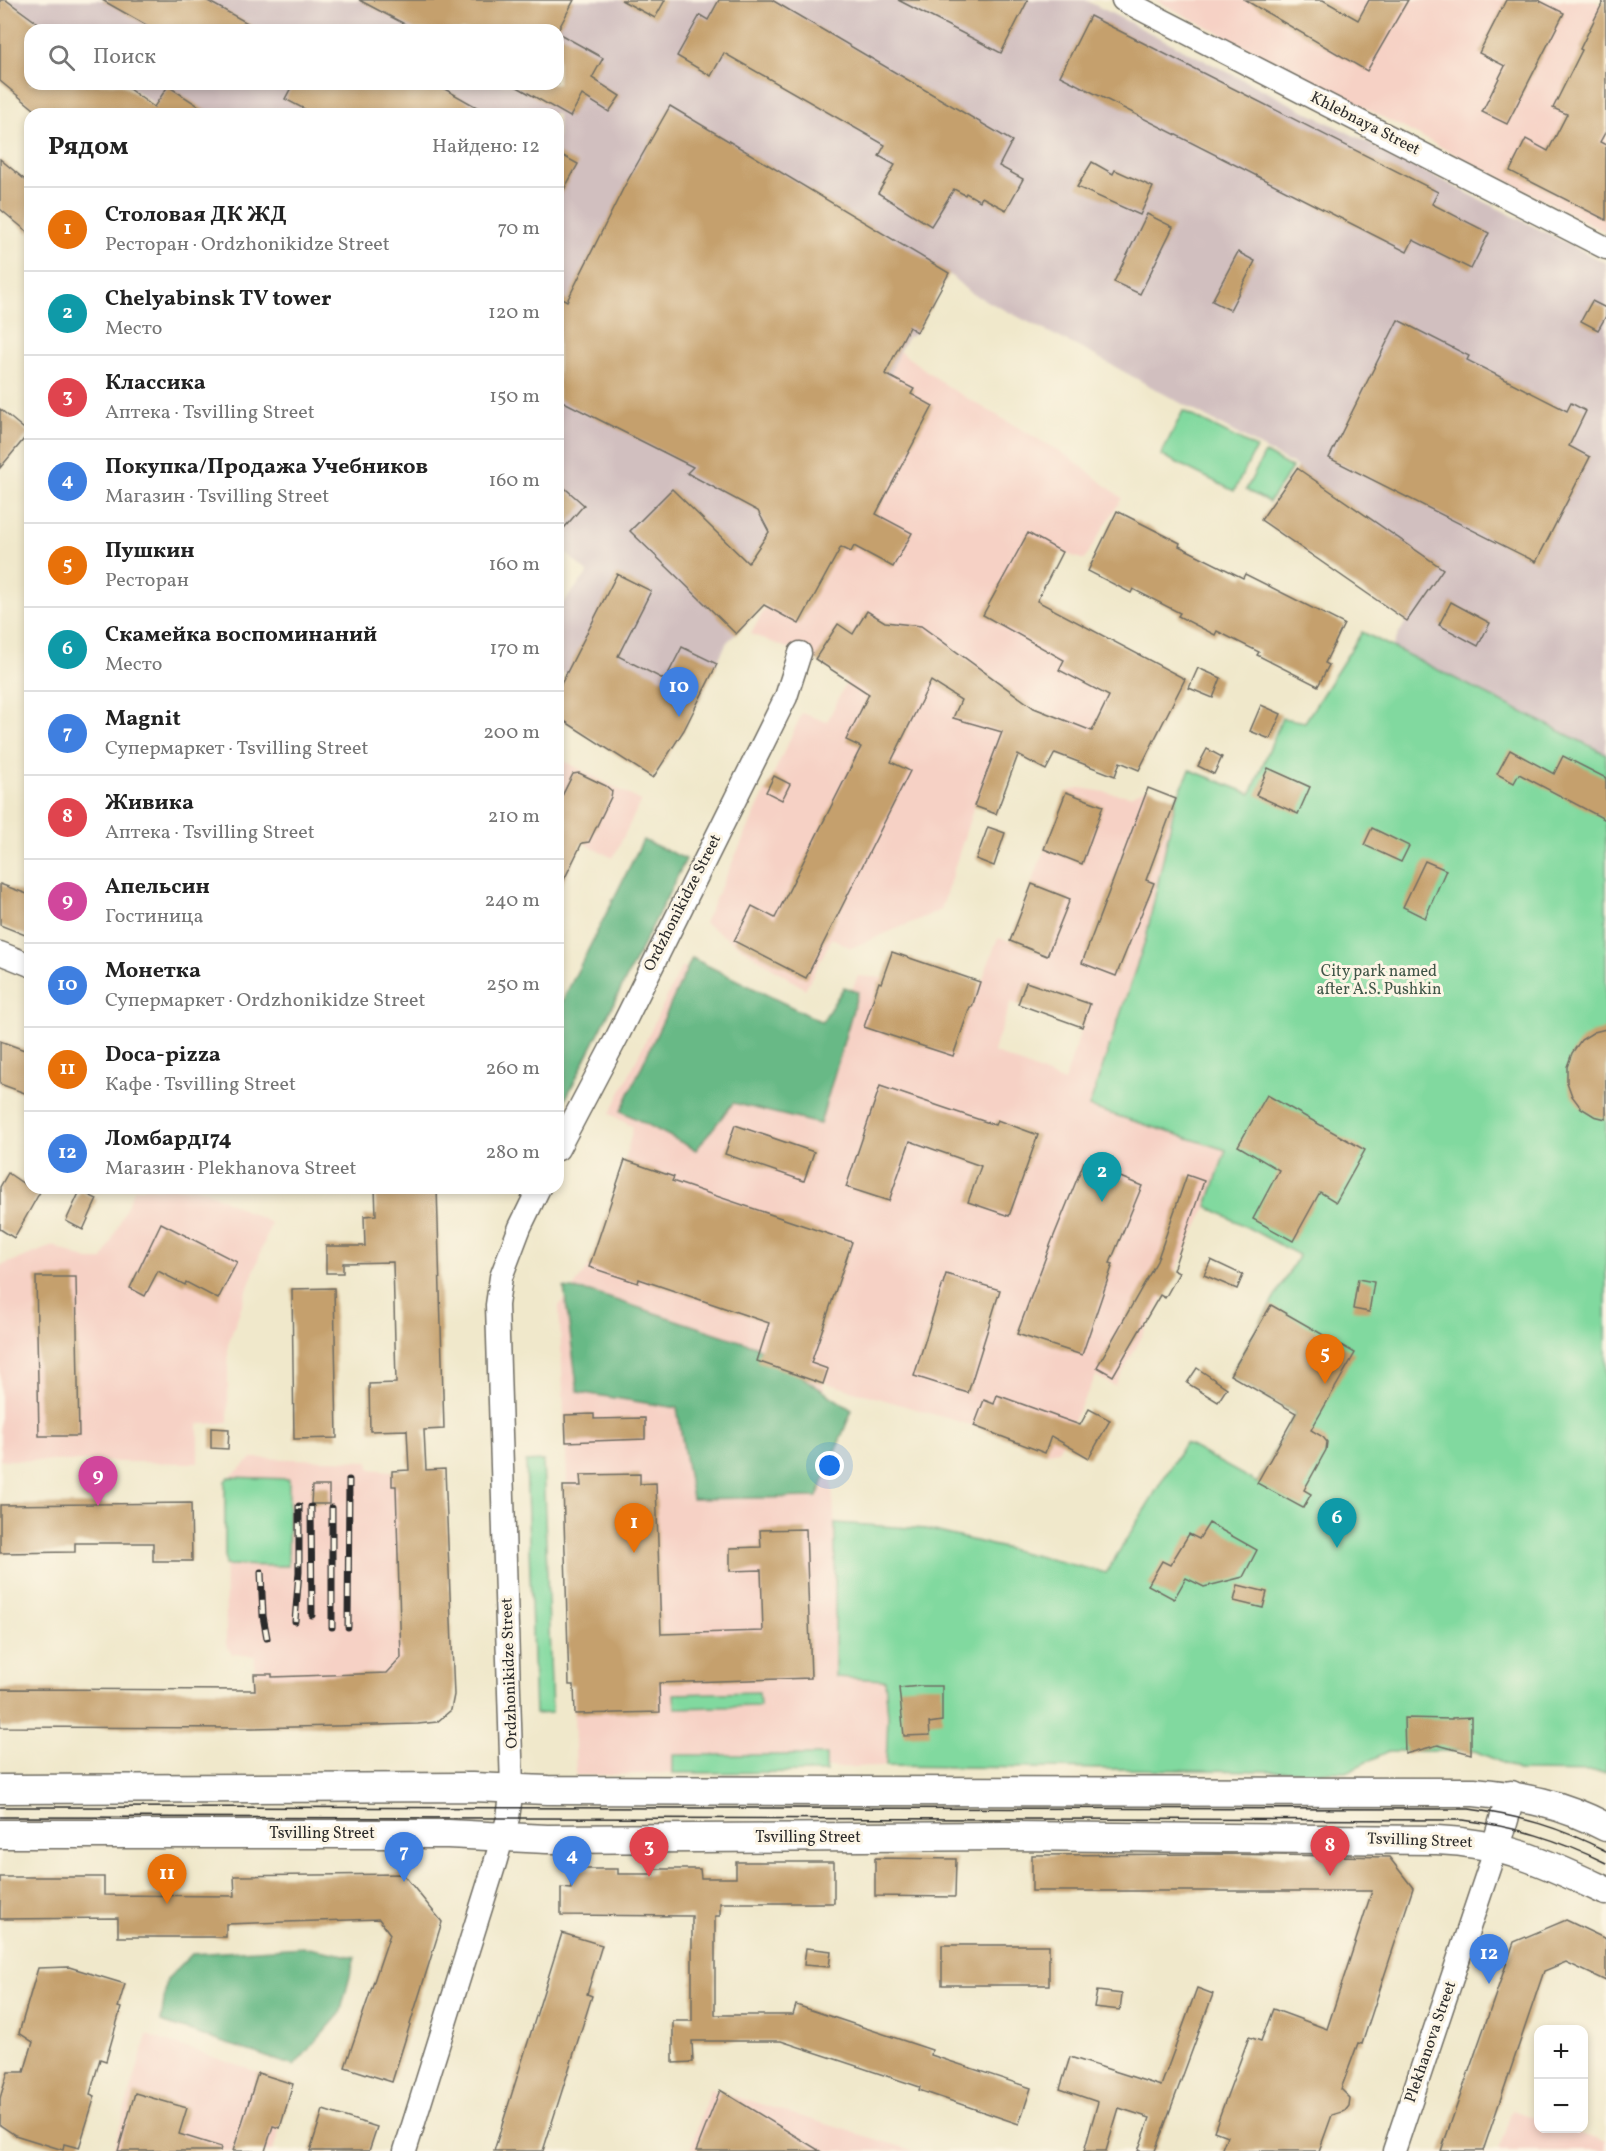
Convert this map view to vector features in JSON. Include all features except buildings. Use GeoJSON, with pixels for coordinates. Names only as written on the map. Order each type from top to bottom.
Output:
{"type":"FeatureCollection","features":[{"type":"Feature","properties":{"kind":"main road"},"geometry":{"type":"LineString","coordinates":[[0,1789],[1438,1791],[1511,1795],[1549,1803],[1606,1827]]}},
{"type":"Feature","properties":{"kind":"main road","name":"Plekhanova Street"},"geometry":{"type":"LineString","coordinates":[[1496,1846],[1511,1795]]}},
{"type":"Feature","properties":{"kind":"main road","name":"Tsvilling Street"},"geometry":{"type":"LineString","coordinates":[[0,1834],[437,1834],[547,1839],[1248,1837],[1466,1841],[1496,1846],[1533,1858],[1606,1891]]}},
{"type":"Feature","properties":{"kind":"street","name":"Khlebnaya Street"},"geometry":{"type":"LineString","coordinates":[[1123,0],[1606,248]]}},
{"type":"Feature","properties":{"kind":"street","name":"Ordzhonikidze Street"},"geometry":{"type":"LineString","coordinates":[[564,1138],[617,1037],[786,697],[800,653]]}},
{"type":"Feature","properties":{"kind":"street"},"geometry":{"type":"LineString","coordinates":[[0,953],[24,963]]}},
{"type":"Feature","properties":{"kind":"street","name":"Ordzhonikidze Street"},"geometry":{"type":"LineString","coordinates":[[405,2151],[495,1863],[512,1788],[497,1305],[501,1277],[535,1194]]}},
{"type":"Feature","properties":{"kind":"street","name":"Plekhanova Street"},"geometry":{"type":"LineString","coordinates":[[1394,2151],[1496,1846]]}},
{"type":"Feature","properties":{"kind":"shaded area"},"geometry":{"type":"Polygon","coordinates":[[[8,0],[1085,0],[1606,263],[1606,754],[1392,647],[1406,621],[1261,520],[1297,467],[1088,352],[969,292],[949,274],[917,332],[910,337],[845,311],[908,337],[899,351],[890,376],[796,552],[736,634],[727,642],[683,732],[564,673],[564,602],[588,573],[564,551],[564,108],[160,108],[134,90],[564,90],[564,24],[42,24],[8,0]]]}},
{"type":"Feature","properties":{"kind":"shaded area"},"geometry":{"type":"Polygon","coordinates":[[[1155,0],[1593,0],[1606,7],[1606,232],[1155,0]]]}},
{"type":"Feature","properties":{"kind":"shaded area"},"geometry":{"type":"Polygon","coordinates":[[[899,351],[953,390],[1069,457],[1122,498],[1084,560],[1062,552],[1037,601],[1167,670],[1127,745],[1115,776],[1002,732],[974,806],[941,910],[851,948],[832,938],[805,989],[704,923],[802,713],[827,722],[847,681],[815,659],[751,634],[890,376],[899,351]]]}},
{"type":"Feature","properties":{"kind":"shaded area"},"geometry":{"type":"Polygon","coordinates":[[[564,761],[641,801],[613,858],[564,833],[564,761]]]}},
{"type":"Feature","properties":{"kind":"shaded area"},"geometry":{"type":"Polygon","coordinates":[[[1080,788],[1130,796],[1148,788],[1176,799],[1146,938],[1226,1150],[1207,1206],[1165,1293],[1115,1386],[1096,1376],[1058,1450],[1045,1453],[974,1426],[823,1382],[835,1523],[835,1677],[885,1679],[888,1716],[886,1766],[576,1776],[559,1306],[589,1267],[625,1160],[633,1127],[610,1114],[682,966],[832,1035],[858,976],[883,978],[972,1007],[998,938],[1010,941],[1066,792],[1080,788]],[[1011,1002],[993,1052],[1064,1082],[1082,1027],[1011,1002]]]}},
{"type":"Feature","properties":{"kind":"shaded area"},"geometry":{"type":"Polygon","coordinates":[[[132,1194],[212,1194],[271,1223],[228,1344],[228,1423],[198,1424],[198,1463],[0,1460],[0,1266],[53,1246],[88,1260],[103,1260],[132,1194]]]}},
{"type":"Feature","properties":{"kind":"shaded area"},"geometry":{"type":"Polygon","coordinates":[[[253,1458],[369,1461],[370,1469],[392,1471],[445,1469],[454,1700],[451,1710],[444,1718],[431,1723],[412,1724],[252,1728],[255,1656],[232,1654],[226,1645],[225,1481],[253,1458]]]}},
{"type":"Feature","properties":{"kind":"shaded area"},"geometry":{"type":"Polygon","coordinates":[[[147,2035],[293,2084],[273,2151],[113,2151],[147,2035]]]}},
{"type":"Feature","properties":{"kind":"shaded area"},"geometry":{"type":"Polygon","coordinates":[[[710,2089],[915,2151],[690,2151],[710,2089]]]}},
{"type":"Feature","properties":{"kind":"shaded area"},"geometry":{"type":"Polygon","coordinates":[[[1512,2110],[1534,2118],[1534,2133],[1578,2133],[1606,2142],[1606,2151],[1498,2151],[1512,2110]]]}},
{"type":"Feature","properties":{"kind":"green space"},"geometry":{"type":"Polygon","coordinates":[[[1183,411],[1256,448],[1234,491],[1161,455],[1183,411]]]}},
{"type":"Feature","properties":{"kind":"green space"},"geometry":{"type":"Polygon","coordinates":[[[1265,453],[1292,468],[1269,502],[1246,490],[1265,453]]]}},
{"type":"Feature","properties":{"kind":"green space","name":"City park named after A.S. Pushkin"},"geometry":{"type":"Polygon","coordinates":[[[1362,632],[1606,754],[1606,1772],[1520,1771],[1476,1751],[1389,1751],[1346,1772],[886,1766],[888,1716],[885,1680],[835,1677],[835,1523],[926,1529],[1106,1573],[1185,1443],[1257,1483],[1295,1413],[1230,1375],[1299,1255],[1207,1206],[1226,1150],[1089,1107],[1146,938],[1176,799],[1190,770],[1251,794],[1282,718],[1305,722],[1362,632]]]}},
{"type":"Feature","properties":{"kind":"green space"},"geometry":{"type":"Polygon","coordinates":[[[643,840],[686,859],[564,1102],[564,998],[643,840]]]}},
{"type":"Feature","properties":{"kind":"green space"},"geometry":{"type":"Polygon","coordinates":[[[692,958],[822,1022],[844,987],[858,992],[820,1124],[733,1103],[696,1150],[621,1111],[692,958]]]}},
{"type":"Feature","properties":{"kind":"green space"},"geometry":{"type":"Polygon","coordinates":[[[564,1288],[591,1292],[755,1346],[852,1410],[817,1497],[692,1499],[677,1408],[578,1392],[564,1288]]]}},
{"type":"Feature","properties":{"kind":"green space"},"geometry":{"type":"Polygon","coordinates":[[[543,1461],[552,1713],[535,1714],[526,1462],[543,1461]]]}},
{"type":"Feature","properties":{"kind":"green space"},"geometry":{"type":"Polygon","coordinates":[[[229,1477],[289,1479],[288,1566],[225,1565],[225,1481],[229,1477]]]}},
{"type":"Feature","properties":{"kind":"green space"},"geometry":{"type":"Polygon","coordinates":[[[759,1692],[760,1706],[675,1708],[674,1694],[759,1692]]]}},
{"type":"Feature","properties":{"kind":"green space"},"geometry":{"type":"Polygon","coordinates":[[[673,1755],[826,1755],[826,1772],[673,1773],[673,1755]]]}},
{"type":"Feature","properties":{"kind":"green space"},"geometry":{"type":"Polygon","coordinates":[[[303,1947],[355,1957],[340,2014],[294,2066],[161,2022],[167,1979],[192,1954],[303,1947]]]}},
{"type":"Feature","properties":{"kind":"tram line"},"geometry":{"type":"LineString","coordinates":[[0,1807],[1469,1809],[1506,1815],[1539,1824],[1572,1835],[1606,1851]]}},
{"type":"Feature","properties":{"kind":"tram line"},"geometry":{"type":"LineString","coordinates":[[0,1817],[1463,1820],[1536,1835],[1571,1847],[1606,1863]]}},
{"type":"Feature","properties":{"kind":"railway"},"geometry":{"type":"LineString","coordinates":[[348,1627],[349,1480]]}},
{"type":"Feature","properties":{"kind":"railway"},"geometry":{"type":"LineString","coordinates":[[295,1621],[299,1572],[299,1506]]}},
{"type":"Feature","properties":{"kind":"railway"},"geometry":{"type":"LineString","coordinates":[[311,1507],[312,1615]]}},
{"type":"Feature","properties":{"kind":"railway"},"geometry":{"type":"LineString","coordinates":[[332,1508],[332,1627]]}},
{"type":"Feature","properties":{"kind":"railway"},"geometry":{"type":"LineString","coordinates":[[261,1572],[263,1616],[267,1638]]}},
{"type":"Feature","properties":{"kind":"place","name":"Монетка"},"geometry":{"type":"Point","coordinates":[679,717]}},
{"type":"Feature","properties":{"kind":"place","name":"Chelyabinsk TV tower"},"geometry":{"type":"Point","coordinates":[1102,1202]}},
{"type":"Feature","properties":{"kind":"place","name":"Пушкин"},"geometry":{"type":"Point","coordinates":[1325,1384]}},
{"type":"Feature","properties":{"kind":"place","name":"Апельсин"},"geometry":{"type":"Point","coordinates":[98,1506]}},
{"type":"Feature","properties":{"kind":"place","name":"Скамейка воспоминаний"},"geometry":{"type":"Point","coordinates":[1337,1548]}},
{"type":"Feature","properties":{"kind":"place","name":"Столовая ДК ЖД"},"geometry":{"type":"Point","coordinates":[634,1553]}},
{"type":"Feature","properties":{"kind":"place","name":"Живика"},"geometry":{"type":"Point","coordinates":[1330,1876]}},
{"type":"Feature","properties":{"kind":"place","name":"Классика"},"geometry":{"type":"Point","coordinates":[649,1877]}},
{"type":"Feature","properties":{"kind":"place","name":"Magnit"},"geometry":{"type":"Point","coordinates":[404,1882]}},
{"type":"Feature","properties":{"kind":"place","name":"Покупка/Продажа Учебников"},"geometry":{"type":"Point","coordinates":[572,1886]}},
{"type":"Feature","properties":{"kind":"place","name":"Doca-pizza"},"geometry":{"type":"Point","coordinates":[167,1904]}},
{"type":"Feature","properties":{"kind":"place","name":"Ломбард174"},"geometry":{"type":"Point","coordinates":[1489,1984]}}]}
